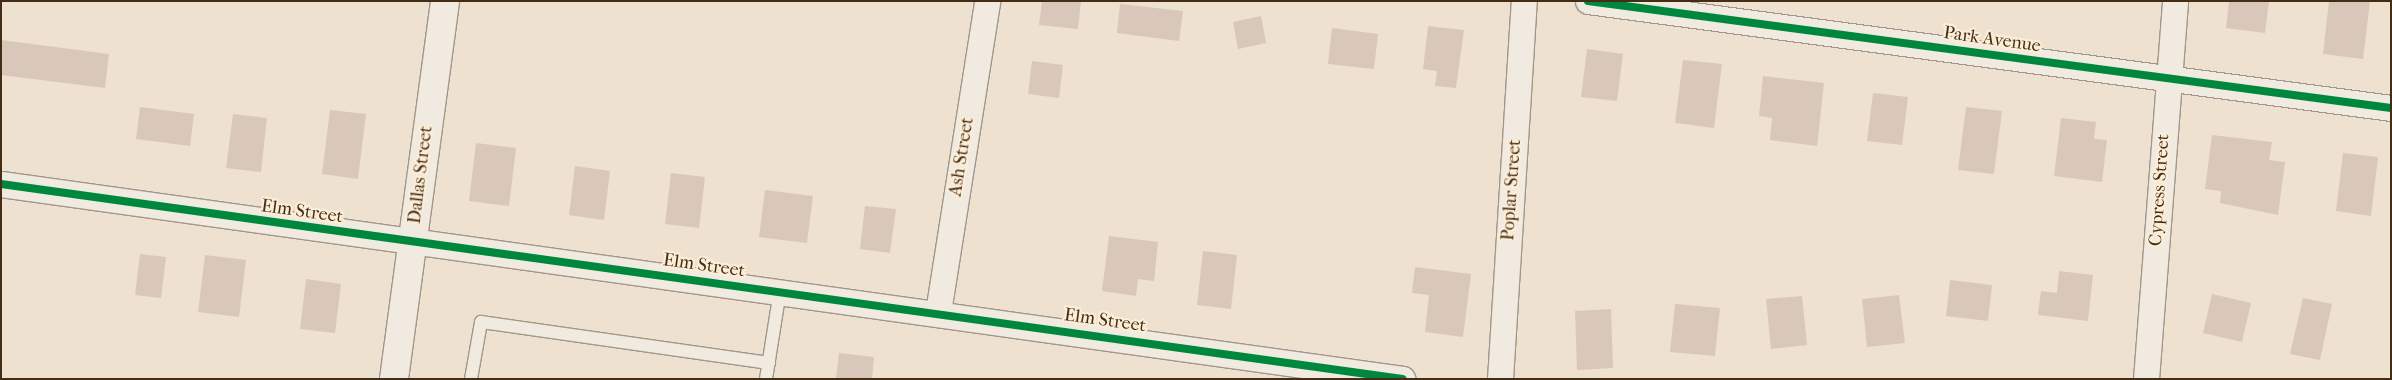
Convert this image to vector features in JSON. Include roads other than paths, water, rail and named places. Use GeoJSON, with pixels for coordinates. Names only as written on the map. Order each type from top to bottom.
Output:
{"type":"FeatureCollection","features":[{"type":"Feature","properties":{"kind":"street","name":"Dallas Street"},"geometry":{"type":"LineString","coordinates":[[394,379],[445,1]]}},
{"type":"Feature","properties":{"kind":"street","name":"Ash Street"},"geometry":{"type":"LineString","coordinates":[[938,312],[986,1]]}},
{"type":"Feature","properties":{"kind":"street","name":"Poplar Street"},"geometry":{"type":"LineString","coordinates":[[1500,379],[1524,1]]}},
{"type":"Feature","properties":{"kind":"street","name":"Park Avenue"},"geometry":{"type":"LineString","coordinates":[[1588,1],[2391,108]]}},
{"type":"Feature","properties":{"kind":"street","name":"Cypress Street"},"geometry":{"type":"LineString","coordinates":[[2146,379],[2175,1]]}},
{"type":"Feature","properties":{"kind":"street","name":"Elm Street"},"geometry":{"type":"LineString","coordinates":[[1,184],[413,242],[938,312],[1367,376],[1402,379]]}},
{"type":"Feature","properties":{"kind":"lane"},"geometry":{"type":"LineString","coordinates":[[766,379],[780,291]]}},
{"type":"Feature","properties":{"kind":"lane"},"geometry":{"type":"LineString","coordinates":[[471,379],[481,322],[769,363]]}}]}
